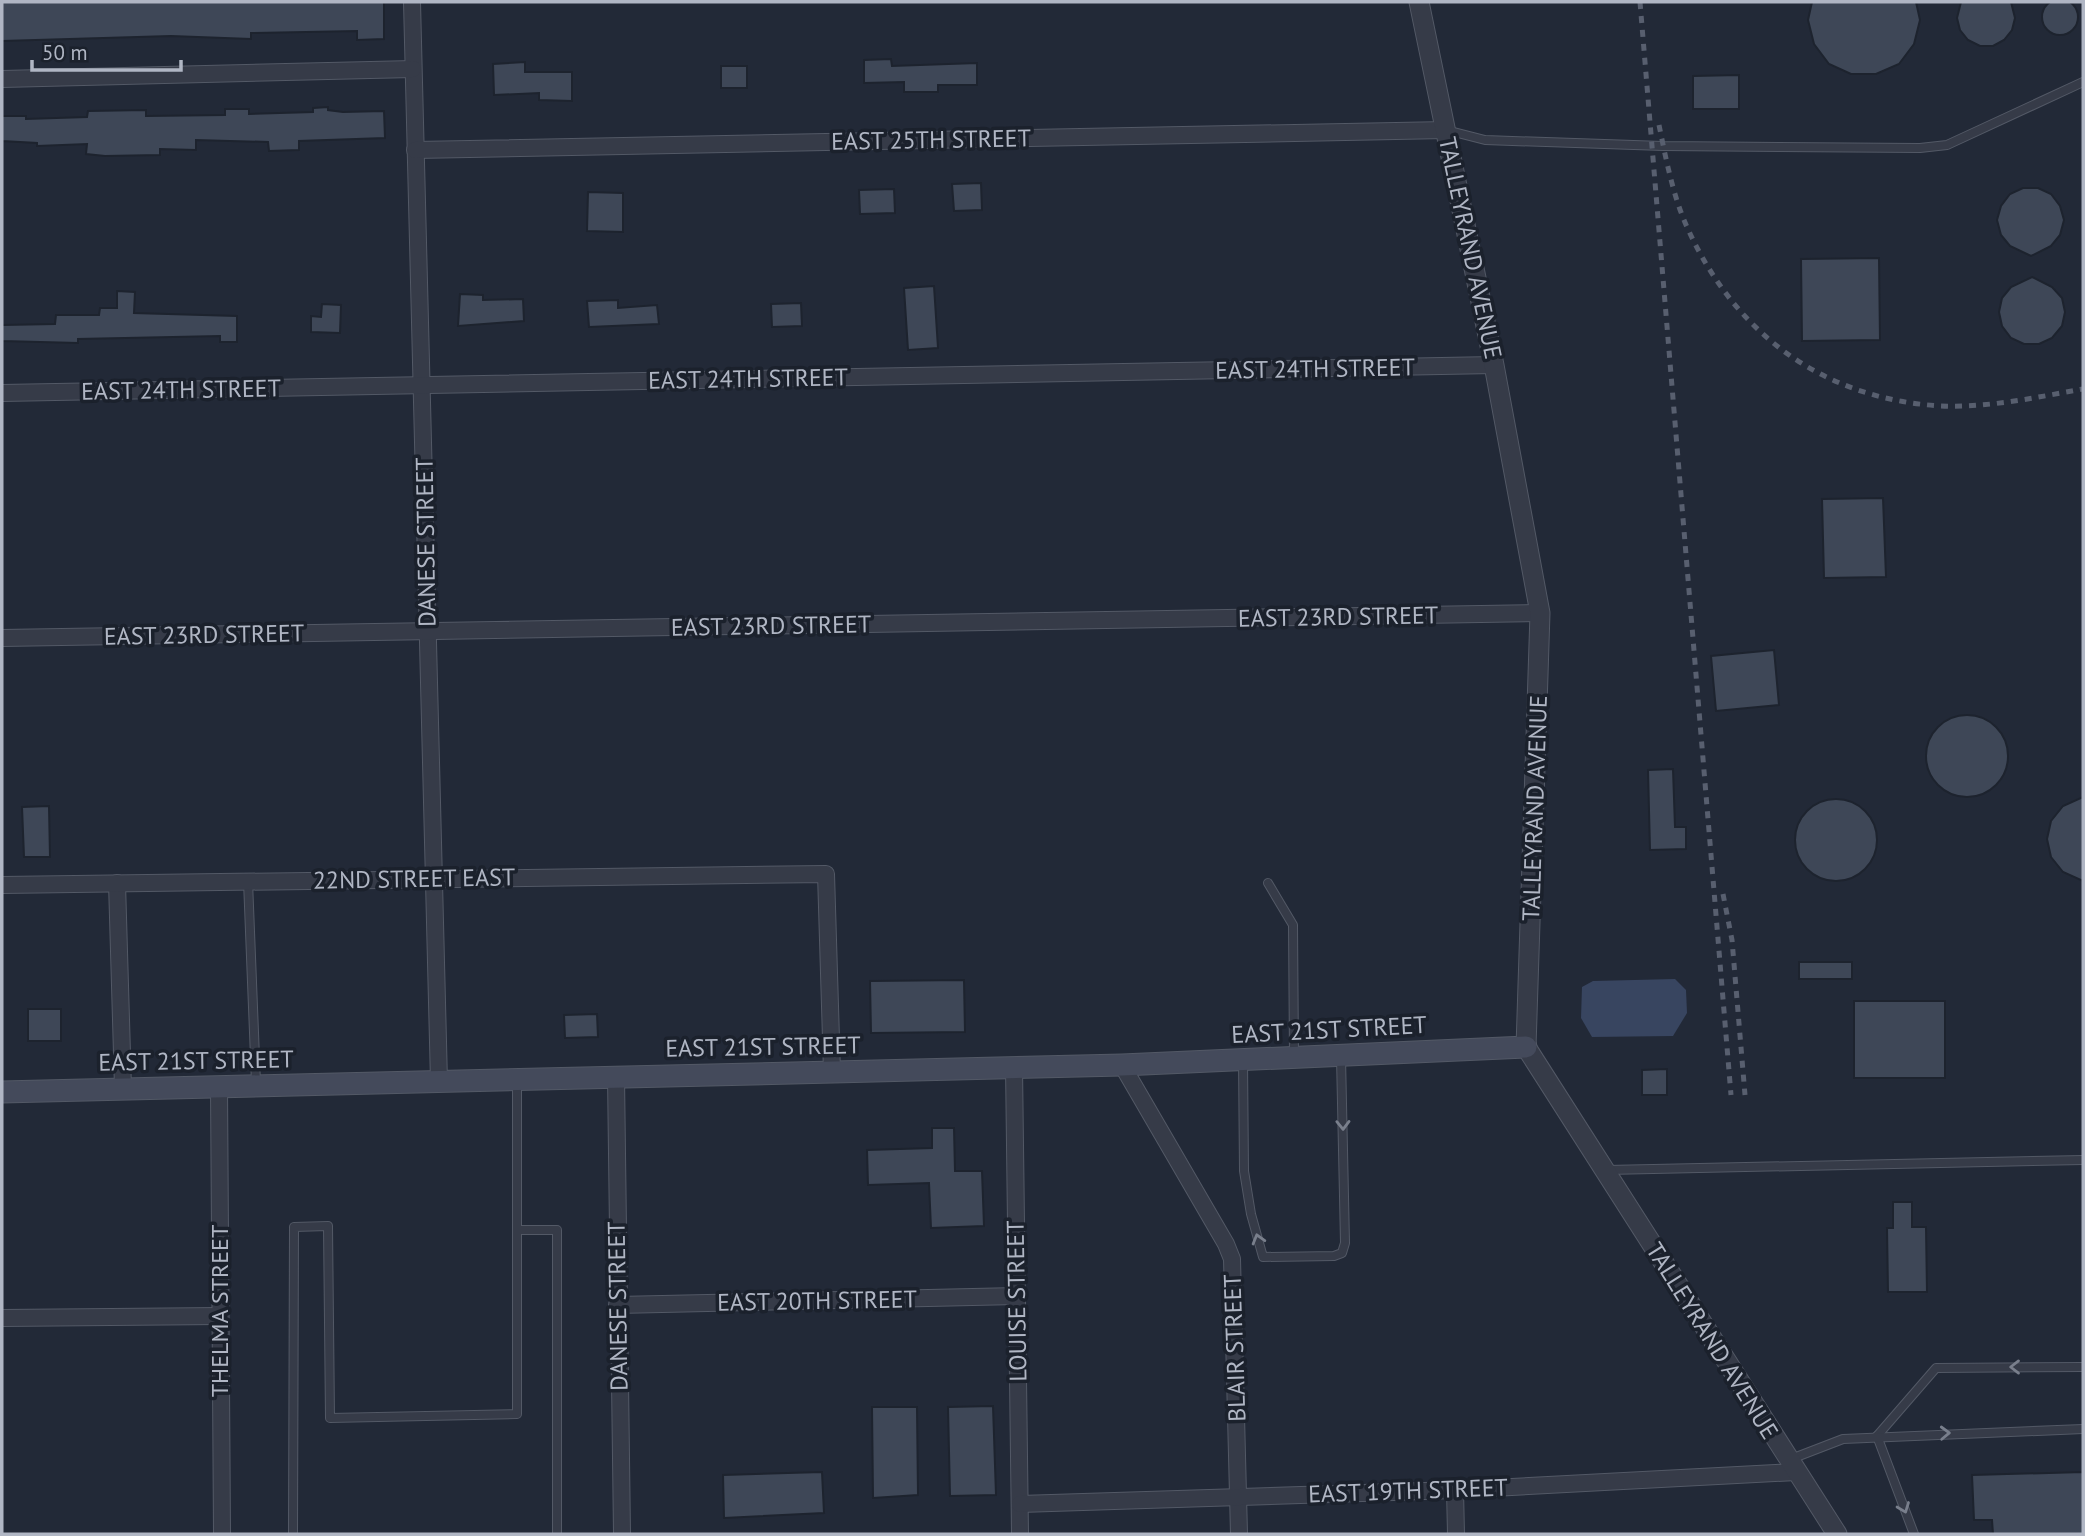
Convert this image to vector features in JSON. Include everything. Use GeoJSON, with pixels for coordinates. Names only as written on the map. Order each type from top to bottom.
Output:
{"type":"FeatureCollection","features":[{"type":"Feature","properties":{"kind":"main road","name":"EAST 21ST STREET"},"geometry":{"type":"LineString","coordinates":[[2,1092],[1122,1065],[1526,1047]]}},
{"type":"Feature","properties":{"kind":"street","name":"DANESE STREET"},"geometry":{"type":"LineString","coordinates":[[412,2],[439,1082]]}},
{"type":"Feature","properties":{"kind":"street","name":"TALLEYRAND AVENUE"},"geometry":{"type":"LineString","coordinates":[[1419,2],[1494,365],[1540,613],[1526,1047],[1838,1534]]}},
{"type":"Feature","properties":{"kind":"street"},"geometry":{"type":"LineString","coordinates":[[2,79],[413,69]]}},
{"type":"Feature","properties":{"kind":"street","name":"EAST 25TH STREET"},"geometry":{"type":"LineString","coordinates":[[415,150],[1446,130]]}},
{"type":"Feature","properties":{"kind":"street","name":"EAST 24TH STREET"},"geometry":{"type":"LineString","coordinates":[[2,393],[1494,365]]}},
{"type":"Feature","properties":{"kind":"street","name":"EAST 23RD STREET"},"geometry":{"type":"LineString","coordinates":[[2,638],[1540,613]]}},
{"type":"Feature","properties":{"kind":"street","name":"22ND STREET EAST"},"geometry":{"type":"LineString","coordinates":[[2,885],[826,874],[832,1072]]}},
{"type":"Feature","properties":{"kind":"street"},"geometry":{"type":"LineString","coordinates":[[117,883],[123,1088]]}},
{"type":"Feature","properties":{"kind":"street","name":"BLAIR STREET"},"geometry":{"type":"LineString","coordinates":[[1122,1065],[1226,1244],[1232,1259],[1239,1534]]}},
{"type":"Feature","properties":{"kind":"street","name":"LOUISE STREET"},"geometry":{"type":"LineString","coordinates":[[1014,1068],[1020,1534]]}},
{"type":"Feature","properties":{"kind":"street","name":"DANESE STREET"},"geometry":{"type":"LineString","coordinates":[[616,1077],[622,1534]]}},
{"type":"Feature","properties":{"kind":"street","name":"THELMA STREET"},"geometry":{"type":"LineString","coordinates":[[219,1087],[222,1534]]}},
{"type":"Feature","properties":{"kind":"street","name":"EAST 20TH STREET"},"geometry":{"type":"LineString","coordinates":[[617,1305],[1017,1296]]}},
{"type":"Feature","properties":{"kind":"street"},"geometry":{"type":"LineString","coordinates":[[2,1318],[220,1316]]}},
{"type":"Feature","properties":{"kind":"street","name":"EAST 19TH STREET"},"geometry":{"type":"LineString","coordinates":[[1020,1504],[1455,1490],[1792,1466]]}},
{"type":"Feature","properties":{"kind":"street"},"geometry":{"type":"LineString","coordinates":[[1455,1490],[1456,1534]]}},
{"type":"Feature","properties":{"kind":"lane"},"geometry":{"type":"LineString","coordinates":[[1446,130],[1486,139],[1541,142],[1920,148],[1947,145],[2083,82]]}},
{"type":"Feature","properties":{"kind":"lane"},"geometry":{"type":"LineString","coordinates":[[248,881],[256,1086]]}},
{"type":"Feature","properties":{"kind":"lane"},"geometry":{"type":"LineString","coordinates":[[1268,883],[1293,925],[1294,1059]]}},
{"type":"Feature","properties":{"kind":"lane"},"geometry":{"type":"LineString","coordinates":[[1243,1061],[1244,1171],[1251,1214],[1263,1257],[1334,1256],[1342,1253],[1345,1242],[1341,1056]]}},
{"type":"Feature","properties":{"kind":"lane"},"geometry":{"type":"LineString","coordinates":[[293,1534],[294,1227],[328,1226],[330,1418],[517,1414],[517,1080]]}},
{"type":"Feature","properties":{"kind":"lane"},"geometry":{"type":"LineString","coordinates":[[1604,1171],[2083,1160]]}},
{"type":"Feature","properties":{"kind":"lane"},"geometry":{"type":"LineString","coordinates":[[519,1230],[557,1230],[557,1534]]}},
{"type":"Feature","properties":{"kind":"lane"},"geometry":{"type":"LineString","coordinates":[[1877,1436],[1936,1368],[2083,1367]]}},
{"type":"Feature","properties":{"kind":"lane"},"geometry":{"type":"LineString","coordinates":[[1792,1466],[1843,1439],[2083,1429]]}},
{"type":"Feature","properties":{"kind":"lane"},"geometry":{"type":"LineString","coordinates":[[1877,1436],[1914,1534]]}},
{"type":"Feature","properties":{"kind":"water"},"geometry":{"type":"Polygon","coordinates":[[[1675,979],[1686,990],[1687,1013],[1673,1036],[1592,1037],[1581,1018],[1582,987],[1593,981],[1675,979]]]}},
{"type":"Feature","properties":{"kind":"building"},"geometry":{"type":"Polygon","coordinates":[[[2060,-1],[2073,4],[2078,17],[2073,30],[2060,35],[2047,30],[2042,17],[2047,4],[2060,-1]]]}},
{"type":"Feature","properties":{"kind":"building"},"geometry":{"type":"Polygon","coordinates":[[[2,2],[384,2],[384,39],[357,40],[357,31],[251,33],[251,39],[171,36],[2,41],[2,2]]]}},
{"type":"Feature","properties":{"kind":"building"},"geometry":{"type":"Polygon","coordinates":[[[1812,2],[1916,2],[1920,20],[1914,44],[1899,64],[1876,74],[1851,74],[1829,64],[1814,44],[1808,20],[1812,2]]]}},
{"type":"Feature","properties":{"kind":"building"},"geometry":{"type":"Polygon","coordinates":[[[1961,2],[2011,2],[2015,18],[2012,30],[2004,40],[1993,46],[1980,46],[1968,40],[1960,30],[1957,18],[1961,2]]]}},
{"type":"Feature","properties":{"kind":"building"},"geometry":{"type":"Polygon","coordinates":[[[891,59],[892,66],[977,63],[977,85],[938,85],[938,92],[904,92],[904,82],[864,83],[864,60],[891,59]]]}},
{"type":"Feature","properties":{"kind":"building"},"geometry":{"type":"Polygon","coordinates":[[[525,62],[525,72],[572,72],[572,101],[539,100],[539,93],[494,95],[493,64],[525,62]]]}},
{"type":"Feature","properties":{"kind":"building"},"geometry":{"type":"Polygon","coordinates":[[[721,66],[747,66],[747,88],[721,88],[721,66]]]}},
{"type":"Feature","properties":{"kind":"building"},"geometry":{"type":"Polygon","coordinates":[[[1739,75],[1739,109],[1693,109],[1693,76],[1739,75]]]}},
{"type":"Feature","properties":{"kind":"building"},"geometry":{"type":"Polygon","coordinates":[[[328,107],[328,110],[343,112],[384,111],[385,138],[299,141],[299,150],[269,151],[268,142],[196,140],[196,150],[160,149],[160,155],[105,156],[86,154],[87,144],[37,146],[37,143],[2,141],[2,116],[26,116],[26,119],[87,117],[88,111],[146,110],[146,116],[225,115],[225,109],[249,109],[249,114],[313,112],[313,108],[328,107]]]}},
{"type":"Feature","properties":{"kind":"building"},"geometry":{"type":"Polygon","coordinates":[[[981,183],[982,210],[954,211],[952,184],[981,183]]]}},
{"type":"Feature","properties":{"kind":"building"},"geometry":{"type":"Polygon","coordinates":[[[2023,188],[2038,188],[2051,194],[2060,206],[2064,220],[2060,235],[2051,246],[2031,256],[2010,246],[2001,235],[1997,220],[2001,206],[2010,194],[2023,188]]]}},
{"type":"Feature","properties":{"kind":"building"},"geometry":{"type":"Polygon","coordinates":[[[894,189],[895,213],[860,214],[859,190],[894,189]]]}},
{"type":"Feature","properties":{"kind":"building"},"geometry":{"type":"Polygon","coordinates":[[[588,192],[623,193],[623,232],[587,231],[588,192]]]}},
{"type":"Feature","properties":{"kind":"building"},"geometry":{"type":"Polygon","coordinates":[[[1879,258],[1880,340],[1802,341],[1801,259],[1879,258]]]}},
{"type":"Feature","properties":{"kind":"building"},"geometry":{"type":"Polygon","coordinates":[[[2032,277],[2052,287],[2062,298],[2065,312],[2062,326],[2052,338],[2039,344],[2024,344],[2011,338],[2002,326],[1999,312],[2002,298],[2011,287],[2032,277]]]}},
{"type":"Feature","properties":{"kind":"building"},"geometry":{"type":"Polygon","coordinates":[[[934,286],[938,348],[908,350],[904,288],[934,286]]]}},
{"type":"Feature","properties":{"kind":"building"},"geometry":{"type":"Polygon","coordinates":[[[117,291],[135,292],[134,313],[237,316],[237,342],[220,342],[220,336],[78,339],[78,343],[2,341],[2,325],[55,324],[56,315],[99,315],[100,308],[117,308],[117,291]]]}},
{"type":"Feature","properties":{"kind":"building"},"geometry":{"type":"Polygon","coordinates":[[[460,294],[483,295],[483,300],[523,299],[524,321],[458,326],[460,294]]]}},
{"type":"Feature","properties":{"kind":"building"},"geometry":{"type":"Polygon","coordinates":[[[618,300],[618,308],[657,305],[659,324],[589,327],[587,301],[618,300]]]}},
{"type":"Feature","properties":{"kind":"building"},"geometry":{"type":"Polygon","coordinates":[[[801,303],[802,326],[772,327],[771,304],[801,303]]]}},
{"type":"Feature","properties":{"kind":"building"},"geometry":{"type":"Polygon","coordinates":[[[322,304],[341,305],[340,333],[311,332],[311,316],[321,317],[322,304]]]}},
{"type":"Feature","properties":{"kind":"building"},"geometry":{"type":"Polygon","coordinates":[[[1883,498],[1886,577],[1824,578],[1822,499],[1883,498]]]}},
{"type":"Feature","properties":{"kind":"building"},"geometry":{"type":"Polygon","coordinates":[[[1774,650],[1779,705],[1716,711],[1711,656],[1774,650]]]}},
{"type":"Feature","properties":{"kind":"building"},"geometry":{"type":"Polygon","coordinates":[[[1967,715],[1983,718],[1996,727],[2005,740],[2008,756],[2005,772],[1996,785],[1983,794],[1967,797],[1951,794],[1938,785],[1929,772],[1926,756],[1929,740],[1938,727],[1951,718],[1967,715]]]}},
{"type":"Feature","properties":{"kind":"building"},"geometry":{"type":"Polygon","coordinates":[[[1673,769],[1675,827],[1686,827],[1686,849],[1650,850],[1648,770],[1673,769]]]}},
{"type":"Feature","properties":{"kind":"building"},"geometry":{"type":"Polygon","coordinates":[[[2083,797],[2083,881],[2063,872],[2051,857],[2047,839],[2051,821],[2063,806],[2083,797]]]}},
{"type":"Feature","properties":{"kind":"building"},"geometry":{"type":"Polygon","coordinates":[[[1836,799],[1852,802],[1865,811],[1874,824],[1877,840],[1874,856],[1865,869],[1852,878],[1836,881],[1820,878],[1807,869],[1798,856],[1795,840],[1798,824],[1807,811],[1820,802],[1836,799]]]}},
{"type":"Feature","properties":{"kind":"building"},"geometry":{"type":"Polygon","coordinates":[[[49,806],[50,857],[24,857],[22,807],[49,806]]]}},
{"type":"Feature","properties":{"kind":"building"},"geometry":{"type":"Polygon","coordinates":[[[1799,962],[1852,962],[1852,979],[1799,979],[1799,962]]]}},
{"type":"Feature","properties":{"kind":"building"},"geometry":{"type":"Polygon","coordinates":[[[964,980],[965,1032],[871,1033],[870,981],[964,980]]]}},
{"type":"Feature","properties":{"kind":"building"},"geometry":{"type":"Polygon","coordinates":[[[1854,1001],[1945,1001],[1945,1078],[1854,1078],[1854,1001]]]}},
{"type":"Feature","properties":{"kind":"building"},"geometry":{"type":"Polygon","coordinates":[[[28,1009],[61,1009],[61,1041],[28,1041],[28,1009]]]}},
{"type":"Feature","properties":{"kind":"building"},"geometry":{"type":"Polygon","coordinates":[[[597,1014],[598,1037],[565,1038],[564,1015],[597,1014]]]}},
{"type":"Feature","properties":{"kind":"building"},"geometry":{"type":"Polygon","coordinates":[[[1667,1069],[1667,1095],[1642,1095],[1642,1070],[1667,1069]]]}},
{"type":"Feature","properties":{"kind":"building"},"geometry":{"type":"Polygon","coordinates":[[[932,1128],[954,1128],[955,1171],[982,1171],[984,1226],[931,1228],[929,1183],[868,1185],[867,1150],[932,1148],[932,1128]]]}},
{"type":"Feature","properties":{"kind":"building"},"geometry":{"type":"Polygon","coordinates":[[[1893,1202],[1912,1202],[1912,1227],[1926,1227],[1927,1292],[1888,1292],[1887,1228],[1893,1228],[1893,1202]]]}},
{"type":"Feature","properties":{"kind":"building"},"geometry":{"type":"Polygon","coordinates":[[[993,1406],[996,1495],[950,1496],[948,1407],[993,1406]]]}},
{"type":"Feature","properties":{"kind":"building"},"geometry":{"type":"Polygon","coordinates":[[[872,1407],[917,1407],[918,1495],[873,1498],[872,1407]]]}},
{"type":"Feature","properties":{"kind":"building"},"geometry":{"type":"Polygon","coordinates":[[[822,1472],[824,1513],[724,1518],[723,1475],[822,1472]]]}},
{"type":"Feature","properties":{"kind":"building"},"geometry":{"type":"Polygon","coordinates":[[[2083,1472],[2083,1534],[1993,1534],[1992,1520],[1974,1520],[1972,1475],[2083,1472]]]}},
{"type":"Feature","properties":{"kind":"railway"},"geometry":{"type":"LineString","coordinates":[[1640,2],[1731,1095]]}},
{"type":"Feature","properties":{"kind":"railway"},"geometry":{"type":"LineString","coordinates":[[1659,125],[1678,203],[1707,265],[1730,299],[1757,329],[1788,354],[1821,374],[1858,390],[1898,401],[1941,406],[1995,404],[2083,389]]}},
{"type":"Feature","properties":{"kind":"railway"},"geometry":{"type":"LineString","coordinates":[[1723,894],[1732,940],[1745,1095]]}}]}
